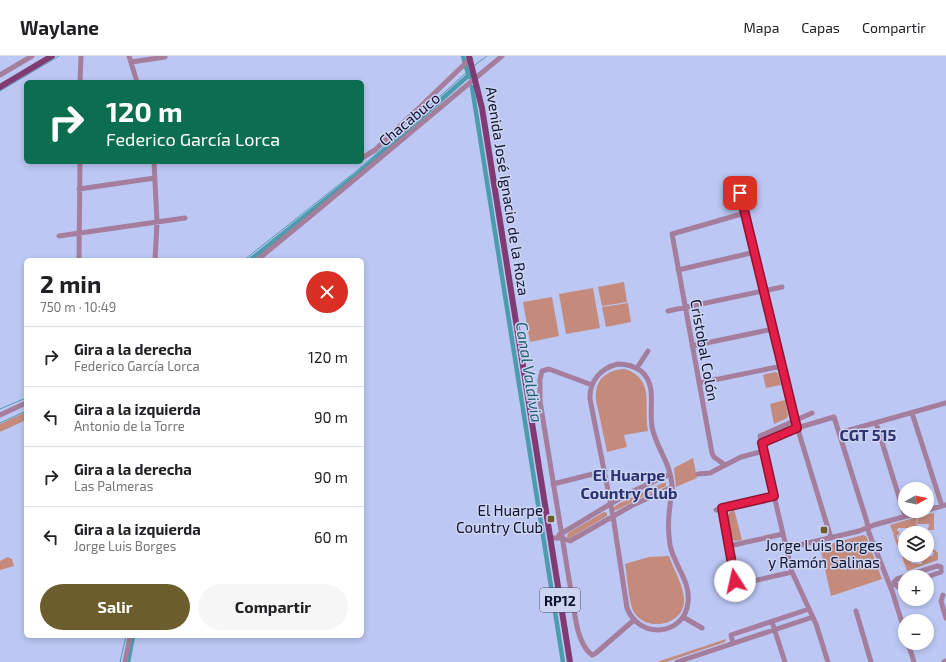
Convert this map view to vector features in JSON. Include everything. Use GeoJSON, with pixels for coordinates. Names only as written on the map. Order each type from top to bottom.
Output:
{"type":"FeatureCollection","features":[{"type":"Feature","properties":{"kind":"main road"},"geometry":{"type":"LineString","coordinates":[[0,86],[52,56]]}},
{"type":"Feature","properties":{"kind":"main road","name":"Avenida José Ignacio de la Roza"},"geometry":{"type":"LineString","coordinates":[[467,60],[475,77],[484,116],[553,538],[570,662]]}},
{"type":"Feature","properties":{"kind":"street"},"geometry":{"type":"LineString","coordinates":[[0,75],[32,56]]}},
{"type":"Feature","properties":{"kind":"street"},"geometry":{"type":"LineString","coordinates":[[80,80],[81,56]]}},
{"type":"Feature","properties":{"kind":"street"},"geometry":{"type":"LineString","coordinates":[[129,56],[136,80]]}},
{"type":"Feature","properties":{"kind":"street","name":"Chacabuco"},"geometry":{"type":"LineString","coordinates":[[259,258],[365,172],[475,77],[502,56]]}},
{"type":"Feature","properties":{"kind":"street"},"geometry":{"type":"LineString","coordinates":[[131,62],[165,57]]}},
{"type":"Feature","properties":{"kind":"street"},"geometry":{"type":"LineString","coordinates":[[364,157],[374,150],[467,60]]}},
{"type":"Feature","properties":{"kind":"street"},"geometry":{"type":"LineString","coordinates":[[79,258],[80,164]]}},
{"type":"Feature","properties":{"kind":"street"},"geometry":{"type":"LineString","coordinates":[[154,164],[158,222],[155,258]]}},
{"type":"Feature","properties":{"kind":"street"},"geometry":{"type":"LineString","coordinates":[[79,189],[155,178]]}},
{"type":"Feature","properties":{"kind":"street"},"geometry":{"type":"LineString","coordinates":[[740,193],[797,428],[831,538]]}},
{"type":"Feature","properties":{"kind":"street","name":"Cristobal Colón"},"geometry":{"type":"LineString","coordinates":[[725,465],[712,454],[672,234],[745,213]]}},
{"type":"Feature","properties":{"kind":"street"},"geometry":{"type":"LineString","coordinates":[[59,236],[185,218]]}},
{"type":"Feature","properties":{"kind":"street"},"geometry":{"type":"LineString","coordinates":[[678,270],[755,252]]}},
{"type":"Feature","properties":{"kind":"street"},"geometry":{"type":"LineString","coordinates":[[668,311],[782,287]]}},
{"type":"Feature","properties":{"kind":"street"},"geometry":{"type":"LineString","coordinates":[[692,346],[773,329]]}},
{"type":"Feature","properties":{"kind":"street"},"geometry":{"type":"LineString","coordinates":[[637,368],[648,351]]}},
{"type":"Feature","properties":{"kind":"street"},"geometry":{"type":"LineString","coordinates":[[623,364],[637,368],[646,377],[650,386],[651,424],[670,474],[672,487],[668,529],[671,549],[687,589],[688,601],[688,607],[683,617],[675,624],[667,628],[657,630],[644,627],[634,620],[629,613],[626,604],[613,516],[590,399],[592,385],[598,375],[610,366],[623,364]]}},
{"type":"Feature","properties":{"kind":"street"},"geometry":{"type":"LineString","coordinates":[[699,384],[782,366]]}},
{"type":"Feature","properties":{"kind":"street"},"geometry":{"type":"LineString","coordinates":[[592,385],[549,369],[542,371],[541,374],[540,401],[576,624],[578,632],[588,652],[592,655],[634,620]]}},
{"type":"Feature","properties":{"kind":"street"},"geometry":{"type":"LineString","coordinates":[[839,432],[946,403]]}},
{"type":"Feature","properties":{"kind":"street"},"geometry":{"type":"LineString","coordinates":[[0,415],[24,404]]}},
{"type":"Feature","properties":{"kind":"street"},"geometry":{"type":"LineString","coordinates":[[812,413],[760,436],[792,572],[816,624],[828,662]]}},
{"type":"Feature","properties":{"kind":"street"},"geometry":{"type":"LineString","coordinates":[[912,413],[944,506],[934,509]]}},
{"type":"Feature","properties":{"kind":"street"},"geometry":{"type":"LineString","coordinates":[[762,443],[797,428],[834,417],[867,528],[892,585],[900,614]]}},
{"type":"Feature","properties":{"kind":"street"},"geometry":{"type":"LineString","coordinates":[[876,422],[898,493]]}},
{"type":"Feature","properties":{"kind":"street"},"geometry":{"type":"LineString","coordinates":[[698,474],[710,473],[741,457],[764,451]]}},
{"type":"Feature","properties":{"kind":"street"},"geometry":{"type":"LineString","coordinates":[[553,484],[605,471]]}},
{"type":"Feature","properties":{"kind":"street"},"geometry":{"type":"LineString","coordinates":[[553,538],[562,536],[627,494],[670,474]]}},
{"type":"Feature","properties":{"kind":"street"},"geometry":{"type":"LineString","coordinates":[[562,536],[570,541],[635,504],[672,487]]}},
{"type":"Feature","properties":{"kind":"street"},"geometry":{"type":"LineString","coordinates":[[716,510],[774,496]]}},
{"type":"Feature","properties":{"kind":"street"},"geometry":{"type":"LineString","coordinates":[[722,508],[736,585]]}},
{"type":"Feature","properties":{"kind":"street"},"geometry":{"type":"LineString","coordinates":[[787,548],[859,531],[898,518]]}},
{"type":"Feature","properties":{"kind":"street"},"geometry":{"type":"LineString","coordinates":[[729,546],[783,534]]}},
{"type":"Feature","properties":{"kind":"street"},"geometry":{"type":"LineString","coordinates":[[925,570],[937,566],[941,567],[941,572],[934,574]]}},
{"type":"Feature","properties":{"kind":"street"},"geometry":{"type":"LineString","coordinates":[[719,588],[792,572]]}},
{"type":"Feature","properties":{"kind":"street"},"geometry":{"type":"LineString","coordinates":[[892,585],[898,579]]}},
{"type":"Feature","properties":{"kind":"street"},"geometry":{"type":"LineString","coordinates":[[892,585],[898,587]]}},
{"type":"Feature","properties":{"kind":"street"},"geometry":{"type":"LineString","coordinates":[[943,595],[941,601],[946,618]]}},
{"type":"Feature","properties":{"kind":"street"},"geometry":{"type":"LineString","coordinates":[[733,643],[731,635],[809,609]]}},
{"type":"Feature","properties":{"kind":"street"},"geometry":{"type":"LineString","coordinates":[[856,611],[872,662]]}},
{"type":"Feature","properties":{"kind":"street"},"geometry":{"type":"LineString","coordinates":[[683,617],[702,628]]}},
{"type":"Feature","properties":{"kind":"street"},"geometry":{"type":"LineString","coordinates":[[677,662],[813,617]]}},
{"type":"Feature","properties":{"kind":"street"},"geometry":{"type":"LineString","coordinates":[[772,622],[785,662]]}},
{"type":"Feature","properties":{"kind":"street"},"geometry":{"type":"LineString","coordinates":[[125,662],[130,638]]}},
{"type":"Feature","properties":{"kind":"street"},"geometry":{"type":"LineString","coordinates":[[910,650],[914,662]]}},
{"type":"Feature","properties":{"kind":"shaded area"},"geometry":{"type":"Polygon","coordinates":[[[624,282],[627,302],[602,306],[598,287],[624,282]]]}},
{"type":"Feature","properties":{"kind":"shaded area"},"geometry":{"type":"Polygon","coordinates":[[[593,288],[600,328],[566,334],[559,294],[593,288]]]}},
{"type":"Feature","properties":{"kind":"shaded area"},"geometry":{"type":"Polygon","coordinates":[[[552,297],[559,336],[530,342],[523,302],[552,297]]]}},
{"type":"Feature","properties":{"kind":"shaded area"},"geometry":{"type":"Polygon","coordinates":[[[628,303],[631,322],[606,327],[602,307],[628,303]]]}},
{"type":"Feature","properties":{"kind":"shaded area"},"geometry":{"type":"Polygon","coordinates":[[[620,369],[625,369],[635,374],[645,387],[648,431],[624,435],[627,447],[607,452],[596,397],[597,388],[601,379],[605,375],[620,369]]]}},
{"type":"Feature","properties":{"kind":"shaded area"},"geometry":{"type":"Polygon","coordinates":[[[775,372],[778,373],[781,385],[766,388],[763,375],[775,372]]]}},
{"type":"Feature","properties":{"kind":"shaded area"},"geometry":{"type":"Polygon","coordinates":[[[785,400],[788,415],[787,418],[774,424],[770,404],[785,400]]]}},
{"type":"Feature","properties":{"kind":"shaded area"},"geometry":{"type":"Polygon","coordinates":[[[24,413],[24,421],[0,432],[0,424],[24,413]]]}},
{"type":"Feature","properties":{"kind":"shaded area"},"geometry":{"type":"Polygon","coordinates":[[[693,458],[697,478],[676,487],[674,468],[693,458]]]}},
{"type":"Feature","properties":{"kind":"shaded area"},"geometry":{"type":"Polygon","coordinates":[[[666,483],[666,486],[617,510],[614,510],[614,507],[620,503],[666,483]]]}},
{"type":"Feature","properties":{"kind":"shaded area"},"geometry":{"type":"Polygon","coordinates":[[[734,509],[742,540],[735,541],[731,539],[727,519],[729,513],[734,509]]]}},
{"type":"Feature","properties":{"kind":"shaded area"},"geometry":{"type":"Polygon","coordinates":[[[604,512],[607,513],[607,516],[570,538],[567,537],[568,533],[604,512]]]}},
{"type":"Feature","properties":{"kind":"shaded area"},"geometry":{"type":"Polygon","coordinates":[[[917,518],[916,526],[898,526],[898,545],[893,534],[895,533],[893,533],[890,525],[917,518]]]}},
{"type":"Feature","properties":{"kind":"shaded area"},"geometry":{"type":"Polygon","coordinates":[[[918,518],[934,518],[934,526],[929,526],[929,524],[918,524],[917,526],[918,518]]]}},
{"type":"Feature","properties":{"kind":"shaded area"},"geometry":{"type":"Polygon","coordinates":[[[863,535],[866,536],[882,579],[831,596],[820,547],[863,535]]]}},
{"type":"Feature","properties":{"kind":"shaded area"},"geometry":{"type":"Polygon","coordinates":[[[934,550],[938,553],[938,560],[934,561],[934,550]]]}},
{"type":"Feature","properties":{"kind":"shaded area"},"geometry":{"type":"Polygon","coordinates":[[[669,556],[683,591],[684,603],[677,617],[670,621],[662,624],[646,622],[639,618],[632,608],[625,564],[649,557],[669,556]]]}},
{"type":"Feature","properties":{"kind":"shaded area"},"geometry":{"type":"Polygon","coordinates":[[[8,557],[12,559],[14,566],[0,570],[0,561],[8,557]]]}},
{"type":"Feature","properties":{"kind":"shaded area"},"geometry":{"type":"Polygon","coordinates":[[[904,562],[911,562],[922,564],[922,562],[932,562],[907,570],[904,562]]]}},
{"type":"Feature","properties":{"kind":"shaded area"},"geometry":{"type":"Polygon","coordinates":[[[726,639],[725,642],[666,662],[657,662],[726,639]]]}},
{"type":"Feature","properties":{"kind":"waterway"},"geometry":{"type":"LineString","coordinates":[[0,91],[59,56]]}},
{"type":"Feature","properties":{"kind":"waterway","name":"Canal Valdivia"},"geometry":{"type":"LineString","coordinates":[[463,56],[469,77]]}},
{"type":"Feature","properties":{"kind":"waterway"},"geometry":{"type":"LineString","coordinates":[[475,65],[487,56]]}},
{"type":"Feature","properties":{"kind":"waterway"},"geometry":{"type":"LineString","coordinates":[[247,258],[360,168],[468,71]]}},
{"type":"Feature","properties":{"kind":"waterway"},"geometry":{"type":"LineString","coordinates":[[252,258],[361,171],[469,75]]}},
{"type":"Feature","properties":{"kind":"waterway","name":"Canal Valdivia"},"geometry":{"type":"LineString","coordinates":[[472,87],[563,662]]}},
{"type":"Feature","properties":{"kind":"waterway"},"geometry":{"type":"LineString","coordinates":[[0,409],[24,399]]}},
{"type":"Feature","properties":{"kind":"waterway"},"geometry":{"type":"LineString","coordinates":[[0,423],[24,412]]}},
{"type":"Feature","properties":{"kind":"waterway"},"geometry":{"type":"LineString","coordinates":[[120,662],[126,638]]}},
{"type":"Feature","properties":{"kind":"waterway"},"geometry":{"type":"LineString","coordinates":[[128,662],[133,638]]}},
{"type":"Feature","properties":{"kind":"place","name":"El Huarpe Country Club"},"geometry":{"type":"Point","coordinates":[551,519]}},
{"type":"Feature","properties":{"kind":"place","name":"Jorge Luis Borges y Ramón Salinas"},"geometry":{"type":"Point","coordinates":[824,530]}},
{"type":"Feature","properties":{"kind":"district","name":"CGT 515"},"geometry":{"type":"Point","coordinates":[868,434]}},
{"type":"Feature","properties":{"kind":"district","name":"El Huarpe Country Club"},"geometry":{"type":"Point","coordinates":[629,483]}},
{"type":"Feature","properties":{"kind":"route"},"geometry":{"type":"LineString","coordinates":[[735,581],[722,508],[774,496],[762,443],[797,428],[740,193]]}}]}
